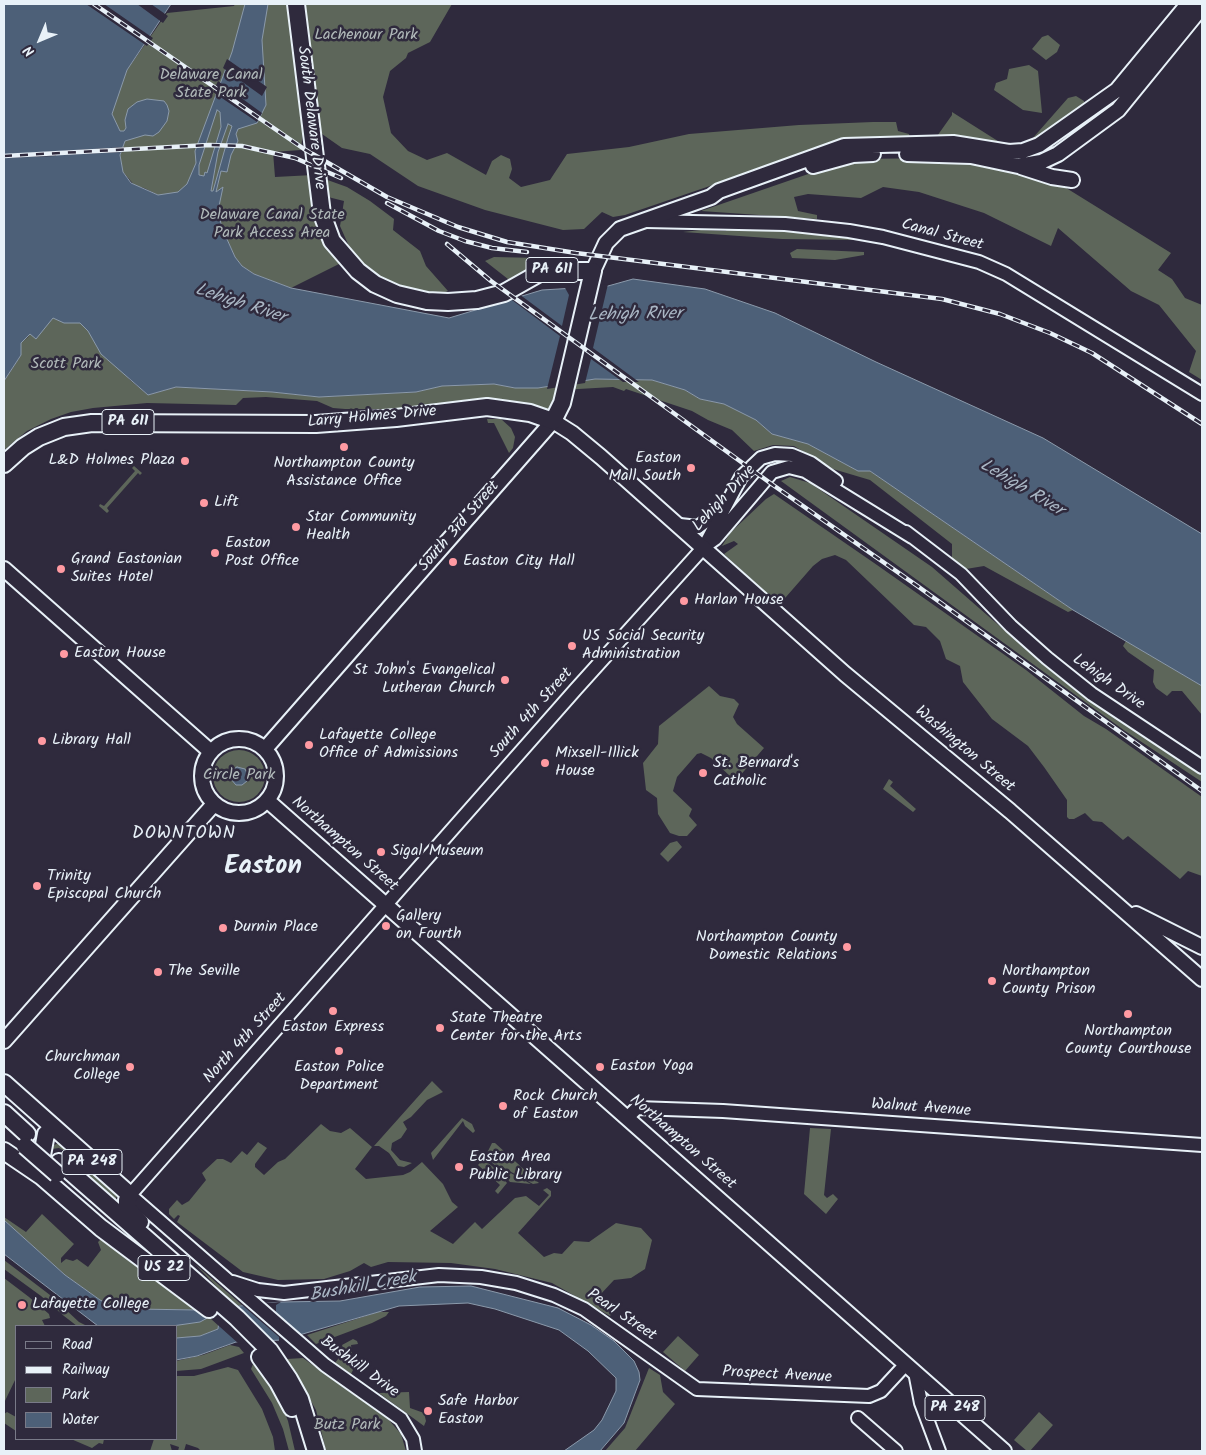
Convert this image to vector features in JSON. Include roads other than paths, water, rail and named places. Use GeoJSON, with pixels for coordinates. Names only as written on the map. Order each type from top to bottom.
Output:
{"type":"FeatureCollection","features":[{"type":"Feature","properties":{"kind":"highway","name":"South Delaware Drive"},"geometry":{"type":"LineString","coordinates":[[296,4],[322,214],[332,241],[354,268],[368,280],[390,291],[417,300],[438,302],[465,302],[490,297],[509,291],[536,274],[547,270],[592,275]]}},
{"type":"Feature","properties":{"kind":"highway","name":"South 3rd Street"},"geometry":{"type":"LineString","coordinates":[[553,421],[564,391],[592,275]]}},
{"type":"Feature","properties":{"kind":"highway","name":"Larry Holmes Drive"},"geometry":{"type":"LineString","coordinates":[[4,464],[23,447],[39,437],[64,428],[92,423],[316,424],[487,408],[530,413],[553,421]]}},
{"type":"Feature","properties":{"kind":"highway","name":"PA 248"},"geometry":{"type":"LineString","coordinates":[[4,1083],[130,1195]]}},
{"type":"Feature","properties":{"kind":"highway","name":"US 22"},"geometry":{"type":"LineString","coordinates":[[4,1113],[26,1140],[216,1305],[247,1343],[277,1370],[305,1410],[316,1451]]}},
{"type":"Feature","properties":{"kind":"highway","name":"US 22"},"geometry":{"type":"LineString","coordinates":[[4,1127],[26,1140]]}},
{"type":"Feature","properties":{"kind":"highway"},"geometry":{"type":"LineString","coordinates":[[34,1171],[40,1166],[46,1134],[54,1128]]}},
{"type":"Feature","properties":{"kind":"highway"},"geometry":{"type":"LineString","coordinates":[[4,1151],[34,1171],[101,1228],[216,1305]]}},
{"type":"Feature","properties":{"kind":"highway"},"geometry":{"type":"LineString","coordinates":[[130,1195],[126,1203],[129,1212],[180,1257],[216,1305]]}},
{"type":"Feature","properties":{"kind":"highway","name":"US 22"},"geometry":{"type":"LineString","coordinates":[[277,1370],[290,1404],[304,1451]]}},
{"type":"Feature","properties":{"kind":"main road"},"geometry":{"type":"LineString","coordinates":[[592,275],[602,249],[620,228],[711,197],[719,191],[844,146],[953,143],[1009,152],[1023,151],[1046,142],[1117,90],[1188,4]]}},
{"type":"Feature","properties":{"kind":"main road"},"geometry":{"type":"LineString","coordinates":[[1018,166],[1049,159],[1069,148],[1118,110],[1202,7]]}},
{"type":"Feature","properties":{"kind":"main road"},"geometry":{"type":"LineString","coordinates":[[711,197],[723,198],[830,161],[853,155],[956,154],[1018,166],[1046,175],[1072,180]]}},
{"type":"Feature","properties":{"kind":"main road","name":"Larry Holmes Drive"},"geometry":{"type":"LineString","coordinates":[[553,421],[585,443],[704,547]]}},
{"type":"Feature","properties":{"kind":"main road","name":"South 3rd Street"},"geometry":{"type":"LineString","coordinates":[[265,749],[553,421]]}},
{"type":"Feature","properties":{"kind":"main road","name":"Washington Street"},"geometry":{"type":"LineString","coordinates":[[704,547],[845,674],[1010,810],[1202,979]]}},
{"type":"Feature","properties":{"kind":"main road"},"geometry":{"type":"LineString","coordinates":[[4,569],[211,752]]}},
{"type":"Feature","properties":{"kind":"main road"},"geometry":{"type":"LineString","coordinates":[[236,739],[256,742],[265,749],[275,764],[277,774],[273,793],[268,801],[261,808],[241,814],[222,810],[214,804],[205,791],[202,776],[205,760],[211,752],[224,742],[236,739]]}},
{"type":"Feature","properties":{"kind":"main road","name":"Northampton Street"},"geometry":{"type":"LineString","coordinates":[[268,801],[386,905],[632,1113],[1004,1451]]}},
{"type":"Feature","properties":{"kind":"main road"},"geometry":{"type":"LineString","coordinates":[[4,1041],[214,804]]}},
{"type":"Feature","properties":{"kind":"main road"},"geometry":{"type":"LineString","coordinates":[[1118,906],[1202,947]]}},
{"type":"Feature","properties":{"kind":"main road"},"geometry":{"type":"LineString","coordinates":[[1165,946],[1174,936],[1178,935]]}},
{"type":"Feature","properties":{"kind":"street","name":"Canal Street"},"geometry":{"type":"LineString","coordinates":[[639,221],[785,224],[849,231],[973,260],[1006,274],[1202,394]]}},
{"type":"Feature","properties":{"kind":"street","name":"Lehigh Drive"},"geometry":{"type":"LineString","coordinates":[[704,547],[725,503],[741,478],[756,461],[776,454],[786,454],[811,463],[877,509],[961,574],[1010,626],[1092,694],[1202,767]]}},
{"type":"Feature","properties":{"kind":"street","name":"Lehigh Drive"},"geometry":{"type":"LineString","coordinates":[[704,547],[714,539],[771,473],[789,467],[808,473],[912,537]]}},
{"type":"Feature","properties":{"kind":"street"},"geometry":{"type":"LineString","coordinates":[[680,525],[698,527],[710,520],[725,503]]}},
{"type":"Feature","properties":{"kind":"street","name":"South 4th Street"},"geometry":{"type":"LineString","coordinates":[[386,905],[704,547]]}},
{"type":"Feature","properties":{"kind":"street","name":"North 4th Street"},"geometry":{"type":"LineString","coordinates":[[130,1195],[386,905]]}},
{"type":"Feature","properties":{"kind":"street","name":"Walnut Avenue"},"geometry":{"type":"LineString","coordinates":[[632,1113],[733,1112],[1202,1145]]}},
{"type":"Feature","properties":{"kind":"street","name":"PA 248"},"geometry":{"type":"LineString","coordinates":[[130,1195],[224,1278]]}},
{"type":"Feature","properties":{"kind":"street","name":"Pearl Street"},"geometry":{"type":"LineString","coordinates":[[224,1278],[274,1298],[439,1275],[481,1277],[516,1283],[554,1295],[584,1309],[697,1388]]}},
{"type":"Feature","properties":{"kind":"street","name":"Bushkill Drive"},"geometry":{"type":"LineString","coordinates":[[224,1278],[339,1376],[401,1419],[414,1439],[415,1451]]}},
{"type":"Feature","properties":{"kind":"street"},"geometry":{"type":"LineString","coordinates":[[270,1319],[274,1298]]}},
{"type":"Feature","properties":{"kind":"street"},"geometry":{"type":"LineString","coordinates":[[911,1368],[921,1403],[939,1451]]}},
{"type":"Feature","properties":{"kind":"street","name":"Prospect Avenue"},"geometry":{"type":"LineString","coordinates":[[697,1388],[856,1396],[879,1392],[911,1368]]}},
{"type":"Feature","properties":{"kind":"street"},"geometry":{"type":"LineString","coordinates":[[858,1418],[896,1451]]}},
{"type":"Feature","properties":{"kind":"water","name":"Lehigh River"},"geometry":{"type":"Polygon","coordinates":[[[4,4],[171,4],[127,70],[112,114],[120,131],[124,131],[128,109],[137,102],[147,99],[164,101],[167,105],[169,111],[167,121],[159,132],[153,136],[145,135],[125,141],[120,155],[123,172],[131,183],[158,195],[178,192],[187,184],[196,163],[195,151],[232,52],[245,4],[268,4],[262,40],[266,105],[257,123],[238,129],[236,134],[238,141],[231,155],[227,172],[221,171],[216,192],[223,187],[218,211],[222,228],[235,257],[242,266],[254,274],[291,288],[449,318],[542,290],[608,286],[633,279],[705,289],[775,313],[876,362],[1043,438],[1202,534],[1202,686],[1073,610],[870,471],[858,471],[808,444],[772,434],[756,420],[724,404],[700,399],[685,390],[652,380],[595,379],[538,388],[515,388],[494,384],[442,386],[416,392],[319,397],[272,392],[176,387],[148,395],[101,354],[88,331],[80,323],[64,323],[53,318],[36,339],[30,334],[21,343],[21,355],[4,381],[4,4]],[[217,110],[199,165],[199,175],[204,176],[205,172],[207,173],[221,127],[220,112],[217,110]],[[228,124],[218,152],[211,191],[213,191],[232,126],[228,124]]]}},
{"type":"Feature","properties":{"kind":"water"},"geometry":{"type":"Polygon","coordinates":[[[237,767],[245,769],[248,775],[247,781],[242,785],[236,785],[230,778],[232,770],[237,767]]]}},
{"type":"Feature","properties":{"kind":"water"},"geometry":{"type":"Polygon","coordinates":[[[4,1220],[65,1275],[100,1300],[111,1305],[135,1309],[198,1310],[281,1302],[340,1301],[420,1287],[471,1286],[558,1308],[591,1325],[614,1341],[634,1361],[640,1380],[624,1423],[600,1451],[564,1451],[594,1430],[602,1420],[616,1391],[616,1378],[588,1351],[559,1330],[495,1309],[468,1303],[399,1306],[282,1340],[236,1342],[197,1356],[178,1360],[178,1338],[200,1336],[218,1329],[219,1321],[211,1316],[200,1322],[178,1325],[97,1325],[4,1254],[4,1220]]]}},
{"type":"Feature","properties":{"kind":"railway"},"geometry":{"type":"LineString","coordinates":[[94,4],[304,149],[387,197],[458,227],[507,242],[576,253],[942,299],[1000,314],[1050,333],[1092,353],[1202,424]]}},
{"type":"Feature","properties":{"kind":"railway"},"geometry":{"type":"LineString","coordinates":[[4,156],[209,145],[242,146],[295,158],[341,178]]}},
{"type":"Feature","properties":{"kind":"railway"},"geometry":{"type":"LineString","coordinates":[[387,203],[439,231],[465,241],[492,248],[527,252]]}},
{"type":"Feature","properties":{"kind":"railway"},"geometry":{"type":"LineString","coordinates":[[447,244],[491,281],[1202,791]]}},
{"type":"Feature","properties":{"kind":"place","name":"Northampton County Assistance Office"},"geometry":{"type":"Point","coordinates":[344,447]}},
{"type":"Feature","properties":{"kind":"place","name":"L&D Holmes Plaza"},"geometry":{"type":"Point","coordinates":[185,461]}},
{"type":"Feature","properties":{"kind":"place","name":"Easton Mall South"},"geometry":{"type":"Point","coordinates":[691,468]}},
{"type":"Feature","properties":{"kind":"place","name":"Lift"},"geometry":{"type":"Point","coordinates":[204,503]}},
{"type":"Feature","properties":{"kind":"place","name":"Star Community Health"},"geometry":{"type":"Point","coordinates":[296,527]}},
{"type":"Feature","properties":{"kind":"place","name":"Easton Post Office"},"geometry":{"type":"Point","coordinates":[215,553]}},
{"type":"Feature","properties":{"kind":"place","name":"Easton City Hall"},"geometry":{"type":"Point","coordinates":[453,562]}},
{"type":"Feature","properties":{"kind":"place","name":"Grand Eastonian Suites Hotel"},"geometry":{"type":"Point","coordinates":[61,569]}},
{"type":"Feature","properties":{"kind":"place","name":"Harlan House"},"geometry":{"type":"Point","coordinates":[684,601]}},
{"type":"Feature","properties":{"kind":"place","name":"US Social Security Administration"},"geometry":{"type":"Point","coordinates":[572,646]}},
{"type":"Feature","properties":{"kind":"place","name":"Easton House"},"geometry":{"type":"Point","coordinates":[64,654]}},
{"type":"Feature","properties":{"kind":"place","name":"St John's Evangelical Lutheran Church"},"geometry":{"type":"Point","coordinates":[505,680]}},
{"type":"Feature","properties":{"kind":"place","name":"Library Hall"},"geometry":{"type":"Point","coordinates":[42,741]}},
{"type":"Feature","properties":{"kind":"place","name":"Lafayette College Office of Admissions"},"geometry":{"type":"Point","coordinates":[309,745]}},
{"type":"Feature","properties":{"kind":"place","name":"Mixsell-Illick House"},"geometry":{"type":"Point","coordinates":[545,763]}},
{"type":"Feature","properties":{"kind":"place","name":"St. Bernard's Catholic"},"geometry":{"type":"Point","coordinates":[703,773]}},
{"type":"Feature","properties":{"kind":"place","name":"Sigal Museum"},"geometry":{"type":"Point","coordinates":[381,852]}},
{"type":"Feature","properties":{"kind":"place","name":"Trinity Episcopal Church"},"geometry":{"type":"Point","coordinates":[37,886]}},
{"type":"Feature","properties":{"kind":"place","name":"Gallery on Fourth"},"geometry":{"type":"Point","coordinates":[386,926]}},
{"type":"Feature","properties":{"kind":"place","name":"Durnin Place"},"geometry":{"type":"Point","coordinates":[223,928]}},
{"type":"Feature","properties":{"kind":"place","name":"Northampton County Domestic Relations"},"geometry":{"type":"Point","coordinates":[847,947]}},
{"type":"Feature","properties":{"kind":"place","name":"The Seville"},"geometry":{"type":"Point","coordinates":[158,972]}},
{"type":"Feature","properties":{"kind":"place","name":"Northampton County Prison"},"geometry":{"type":"Point","coordinates":[992,981]}},
{"type":"Feature","properties":{"kind":"place","name":"Easton Express"},"geometry":{"type":"Point","coordinates":[333,1011]}},
{"type":"Feature","properties":{"kind":"place","name":"Northampton County Courthouse"},"geometry":{"type":"Point","coordinates":[1128,1014]}},
{"type":"Feature","properties":{"kind":"place","name":"State Theatre Center for the Arts"},"geometry":{"type":"Point","coordinates":[440,1028]}},
{"type":"Feature","properties":{"kind":"place","name":"Easton Police Department"},"geometry":{"type":"Point","coordinates":[339,1051]}},
{"type":"Feature","properties":{"kind":"place","name":"Churchman College"},"geometry":{"type":"Point","coordinates":[130,1067]}},
{"type":"Feature","properties":{"kind":"place","name":"Easton Yoga"},"geometry":{"type":"Point","coordinates":[600,1067]}},
{"type":"Feature","properties":{"kind":"place","name":"Rock Church of Easton"},"geometry":{"type":"Point","coordinates":[503,1106]}},
{"type":"Feature","properties":{"kind":"place","name":"Easton Area Public Library"},"geometry":{"type":"Point","coordinates":[459,1167]}},
{"type":"Feature","properties":{"kind":"place","name":"Lafayette College"},"geometry":{"type":"Point","coordinates":[22,1305]}},
{"type":"Feature","properties":{"kind":"place","name":"Safe Harbor Easton"},"geometry":{"type":"Point","coordinates":[428,1411]}},
{"type":"Feature","properties":{"kind":"district","name":"DOWNTOWN"},"geometry":{"type":"Point","coordinates":[184,835]}},
{"type":"Feature","properties":{"kind":"district","name":"Easton"},"geometry":{"type":"Point","coordinates":[263,869]}},
{"type":"Feature","properties":{"kind":"park label","name":"Lachenour Park"},"geometry":{"type":"Point","coordinates":[366,36]}},
{"type":"Feature","properties":{"kind":"park label","name":"Delaware Canal State Park"},"geometry":{"type":"Point","coordinates":[211,85]}},
{"type":"Feature","properties":{"kind":"park label","name":"Delaware Canal State Park Access Area"},"geometry":{"type":"Point","coordinates":[272,225]}},
{"type":"Feature","properties":{"kind":"park label","name":"Scott Park"},"geometry":{"type":"Point","coordinates":[66,365]}},
{"type":"Feature","properties":{"kind":"park label","name":"Circle Park"},"geometry":{"type":"Point","coordinates":[239,776]}},
{"type":"Feature","properties":{"kind":"park label","name":"Butz Park"},"geometry":{"type":"Point","coordinates":[347,1426]}},
{"type":"Feature","properties":{"kind":"water label","name":"Bushkill Creek"},"geometry":{"type":"Point","coordinates":[363,1288]}}]}
